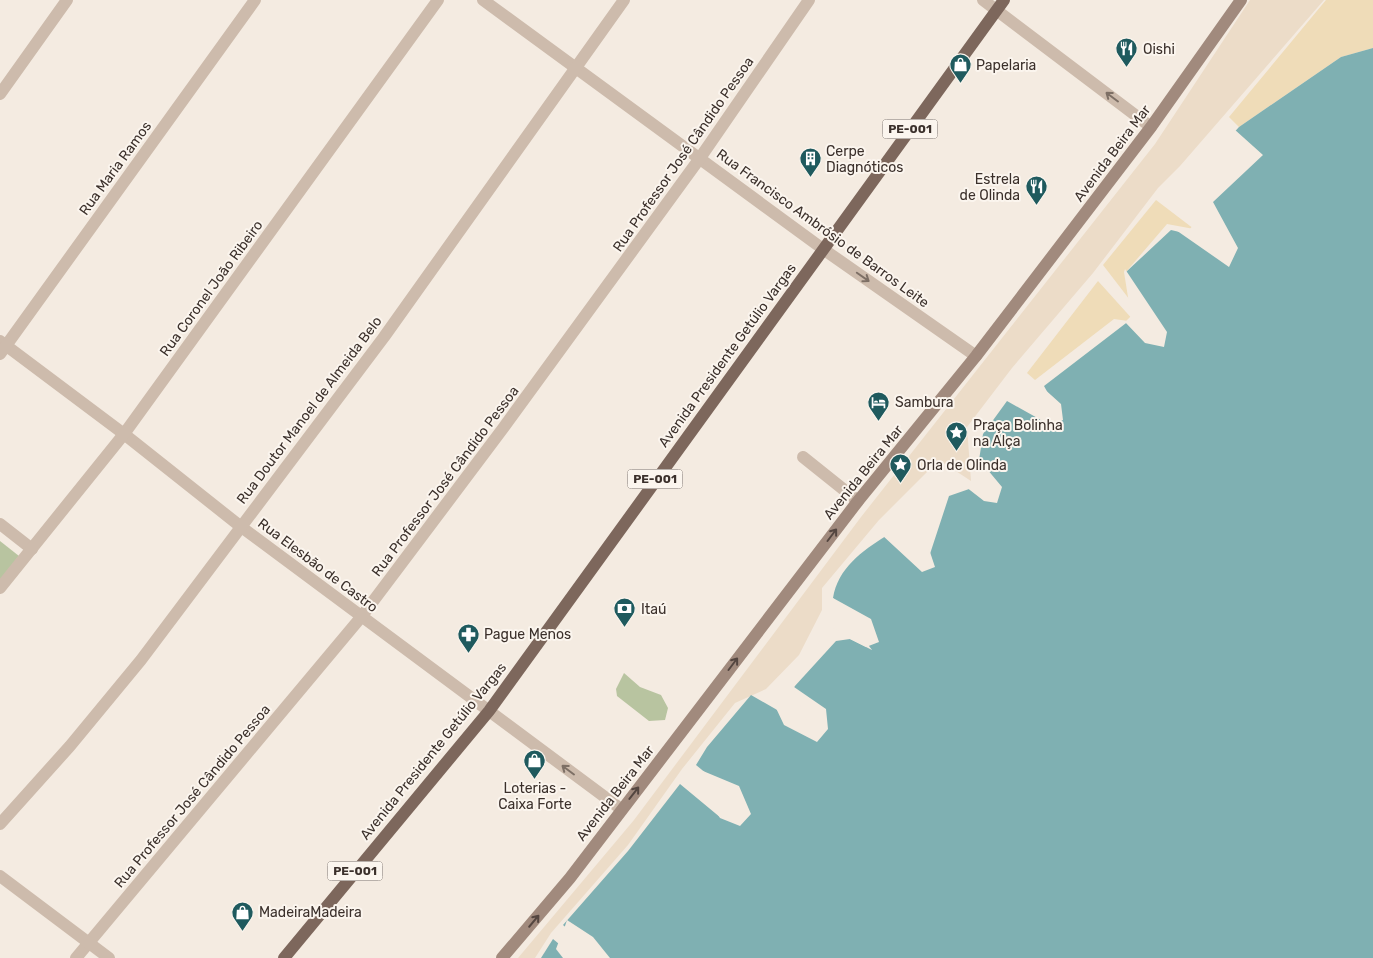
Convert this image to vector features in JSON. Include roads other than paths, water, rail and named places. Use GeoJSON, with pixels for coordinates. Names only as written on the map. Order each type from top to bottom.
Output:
{"type":"FeatureCollection","features":[{"type":"Feature","properties":{"kind":"main road","name":"Avenida Beira Mar"},"geometry":{"type":"LineString","coordinates":[[502,958],[570,878],[858,502],[976,356],[1151,126],[1240,0]]}},
{"type":"Feature","properties":{"kind":"main road","name":"Avenida Presidente Getúlio Vargas"},"geometry":{"type":"LineString","coordinates":[[284,958],[489,711],[1000,5]]}},
{"type":"Feature","properties":{"kind":"street"},"geometry":{"type":"LineString","coordinates":[[0,94],[67,0]]}},
{"type":"Feature","properties":{"kind":"street","name":"Rua Maria Ramos"},"geometry":{"type":"LineString","coordinates":[[2,347],[255,0]]}},
{"type":"Feature","properties":{"kind":"street","name":"Rua Coronel João Ribeiro"},"geometry":{"type":"LineString","coordinates":[[0,588],[124,434],[438,0]]}},
{"type":"Feature","properties":{"kind":"street","name":"Rua Francisco Ambrósio de Barros Leite"},"geometry":{"type":"LineString","coordinates":[[483,0],[823,249],[976,356]]}},
{"type":"Feature","properties":{"kind":"street","name":"Rua Doutor Manoel de Almeida Belo"},"geometry":{"type":"LineString","coordinates":[[0,824],[135,667],[384,337],[624,0]]}},
{"type":"Feature","properties":{"kind":"street","name":"Rua Professor José Cândido Pessoa"},"geometry":{"type":"LineString","coordinates":[[76,958],[362,616],[504,428],[700,158],[810,0]]}},
{"type":"Feature","properties":{"kind":"street"},"geometry":{"type":"LineString","coordinates":[[983,0],[1000,5],[1151,126]]}},
{"type":"Feature","properties":{"kind":"street","name":"Rua Elesbão de Castro"},"geometry":{"type":"LineString","coordinates":[[2,347],[124,434],[240,526],[621,809]]}},
{"type":"Feature","properties":{"kind":"street"},"geometry":{"type":"LineString","coordinates":[[803,457],[858,502]]}},
{"type":"Feature","properties":{"kind":"street"},"geometry":{"type":"LineString","coordinates":[[0,524],[32,549]]}},
{"type":"Feature","properties":{"kind":"street"},"geometry":{"type":"LineString","coordinates":[[0,876],[109,958]]}},
{"type":"Feature","properties":{"kind":"water"},"geometry":{"type":"Polygon","coordinates":[[[1373,48],[1373,958],[601,958],[563,925],[628,851],[680,784],[721,818],[735,797],[696,765],[707,747],[751,695],[812,730],[794,687],[830,629],[872,650],[833,598],[840,578],[852,561],[886,536],[928,560],[949,496],[972,488],[976,480],[983,434],[1007,401],[1041,420],[1055,406],[1044,386],[1134,317],[1126,272],[1171,230],[1188,234],[1200,222],[1175,197],[1239,127],[1341,57],[1373,48]]]}},
{"type":"Feature","properties":{"kind":"water"},"geometry":{"type":"Polygon","coordinates":[[[553,939],[576,958],[541,958],[553,939]]]}},
{"type":"Feature","properties":{"kind":"place","name":"Oishi"},"geometry":{"type":"Point","coordinates":[1127,68]}},
{"type":"Feature","properties":{"kind":"place","name":"Papelaria"},"geometry":{"type":"Point","coordinates":[960,84]}},
{"type":"Feature","properties":{"kind":"place","name":"Cerpe Diagnóticos"},"geometry":{"type":"Point","coordinates":[810,178]}},
{"type":"Feature","properties":{"kind":"place","name":"Estrela de Olinda"},"geometry":{"type":"Point","coordinates":[1036,206]}},
{"type":"Feature","properties":{"kind":"place","name":"Sambura"},"geometry":{"type":"Point","coordinates":[879,421]}},
{"type":"Feature","properties":{"kind":"place","name":"Praça Bolinha na Alça"},"geometry":{"type":"Point","coordinates":[957,452]}},
{"type":"Feature","properties":{"kind":"place","name":"Orla de Olinda"},"geometry":{"type":"Point","coordinates":[901,484]}},
{"type":"Feature","properties":{"kind":"place","name":"Itaú"},"geometry":{"type":"Point","coordinates":[625,628]}},
{"type":"Feature","properties":{"kind":"place","name":"Pague Menos"},"geometry":{"type":"Point","coordinates":[468,653]}},
{"type":"Feature","properties":{"kind":"place","name":"Loterias - Caixa Forte"},"geometry":{"type":"Point","coordinates":[535,779]}},
{"type":"Feature","properties":{"kind":"place","name":"MadeiraMadeira"},"geometry":{"type":"Point","coordinates":[243,931]}}]}
